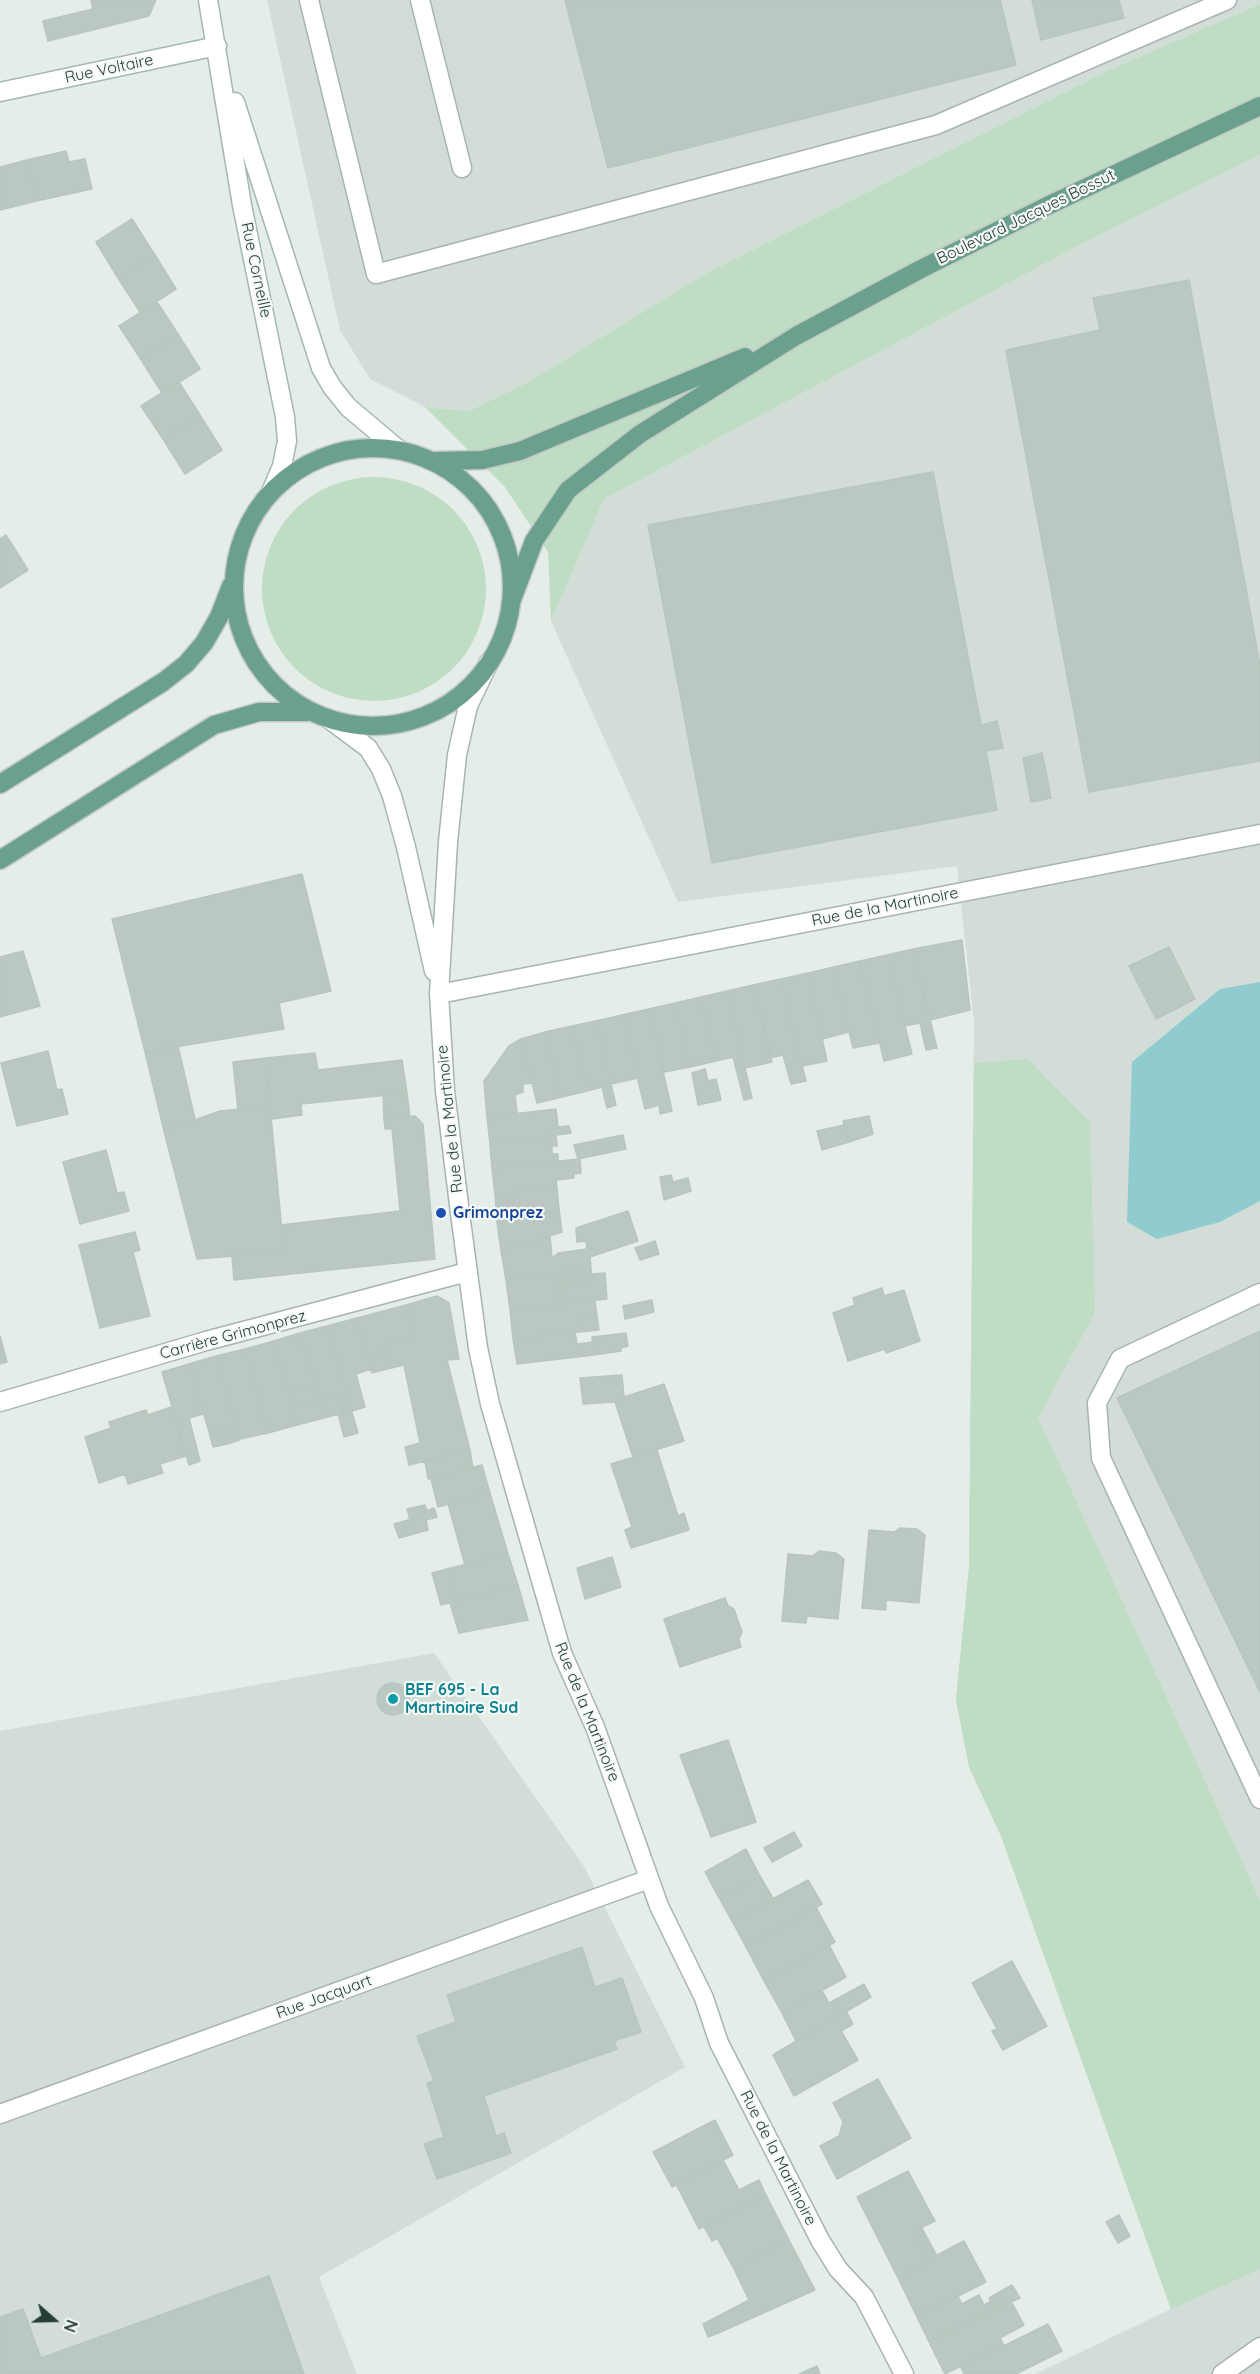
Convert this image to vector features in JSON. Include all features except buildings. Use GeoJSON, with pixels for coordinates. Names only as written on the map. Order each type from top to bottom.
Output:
{"type":"FeatureCollection","features":[{"type":"Feature","properties":{"kind":"main road","name":"Boulevard Jacques Bossut"},"geometry":{"type":"LineString","coordinates":[[510,602],[534,541],[568,490],[640,434],[796,336],[985,236],[1260,106]]}},
{"type":"Feature","properties":{"kind":"main road","name":"Boulevard Jacques Bossut"},"geometry":{"type":"LineString","coordinates":[[431,461],[482,460],[535,446],[796,336]]}},
{"type":"Feature","properties":{"kind":"main road"},"geometry":{"type":"LineString","coordinates":[[0,784],[163,682],[186,664],[204,643],[219,617],[236,564],[249,525],[271,492],[302,468],[339,452],[380,448],[399,450],[431,461],[467,485],[493,518],[508,559],[510,602],[500,643],[489,662],[462,692],[428,714],[399,723],[369,726],[329,719],[311,712],[294,702],[265,675],[245,641],[235,603],[236,564]]}},
{"type":"Feature","properties":{"kind":"main road"},"geometry":{"type":"LineString","coordinates":[[0,860],[214,725],[259,712],[311,712]]}},
{"type":"Feature","properties":{"kind":"street","name":"Rue Corneille"},"geometry":{"type":"LineString","coordinates":[[208,0],[242,205],[285,417],[287,441],[282,466],[271,492]]}},
{"type":"Feature","properties":{"kind":"street"},"geometry":{"type":"LineString","coordinates":[[309,0],[376,274],[936,125],[1227,0]]}},
{"type":"Feature","properties":{"kind":"street"},"geometry":{"type":"LineString","coordinates":[[420,0],[462,168]]}},
{"type":"Feature","properties":{"kind":"street","name":"Rue Corneille"},"geometry":{"type":"LineString","coordinates":[[217,46],[321,368],[348,407],[399,450]]}},
{"type":"Feature","properties":{"kind":"street","name":"Rue Voltaire"},"geometry":{"type":"LineString","coordinates":[[0,92],[217,46]]}},
{"type":"Feature","properties":{"kind":"street","name":"Rue de la Martinoire"},"geometry":{"type":"LineString","coordinates":[[489,662],[468,706],[457,755],[448,842],[439,994],[446,1091],[468,1272],[489,1396],[556,1635],[595,1727],[649,1880],[705,1998],[719,2043],[820,2240],[838,2269],[864,2297],[904,2374]]}},
{"type":"Feature","properties":{"kind":"street","name":"Rue de la Martinoire"},"geometry":{"type":"LineString","coordinates":[[329,719],[368,748],[389,787],[406,847],[439,994]]}},
{"type":"Feature","properties":{"kind":"street","name":"Rue de la Martinoire"},"geometry":{"type":"LineString","coordinates":[[439,994],[1260,834]]}},
{"type":"Feature","properties":{"kind":"street","name":"Carrière Grimonprez"},"geometry":{"type":"LineString","coordinates":[[0,1402],[206,1341],[468,1272]]}},
{"type":"Feature","properties":{"kind":"street"},"geometry":{"type":"LineString","coordinates":[[1260,1293],[1120,1359],[1097,1403],[1101,1458],[1260,1799]]}},
{"type":"Feature","properties":{"kind":"street","name":"Rue Jacquart"},"geometry":{"type":"LineString","coordinates":[[0,2114],[649,1880]]}},
{"type":"Feature","properties":{"kind":"street"},"geometry":{"type":"LineString","coordinates":[[1222,2374],[1257,2352]]}},
{"type":"Feature","properties":{"kind":"shaded area"},"geometry":{"type":"Polygon","coordinates":[[[267,0],[1260,0],[1260,4],[1109,70],[705,274],[530,381],[469,411],[425,407],[370,379],[340,330],[267,0]]]}},
{"type":"Feature","properties":{"kind":"shaded area"},"geometry":{"type":"Polygon","coordinates":[[[1260,155],[1260,2374],[1035,2374],[1171,2309],[1001,1836],[969,1767],[956,1700],[969,1567],[974,1022],[957,866],[678,902],[551,621],[604,499],[1076,247],[1260,155]]]}},
{"type":"Feature","properties":{"kind":"shaded area"},"geometry":{"type":"Polygon","coordinates":[[[434,1653],[585,1868],[685,2067],[319,2277],[357,2374],[0,2374],[0,1731],[434,1653]]]}},
{"type":"Feature","properties":{"kind":"green space"},"geometry":{"type":"Polygon","coordinates":[[[1260,4],[1260,155],[1076,247],[604,499],[551,621],[548,552],[505,487],[425,407],[469,411],[530,381],[705,274],[1109,70],[1260,4]]]}},
{"type":"Feature","properties":{"kind":"green space"},"geometry":{"type":"Polygon","coordinates":[[[374,477],[396,479],[427,490],[445,502],[461,518],[473,536],[481,557],[486,589],[484,611],[473,642],[461,660],[445,676],[427,688],[406,696],[374,701],[352,699],[321,688],[303,676],[287,660],[275,642],[267,621],[262,589],[264,567],[275,536],[287,518],[303,502],[321,490],[342,482],[374,477]]]}},
{"type":"Feature","properties":{"kind":"green space"},"geometry":{"type":"Polygon","coordinates":[[[1028,1059],[1090,1122],[1095,1312],[1038,1418],[1260,1901],[1260,2269],[1171,2309],[1001,1836],[969,1767],[956,1700],[969,1567],[974,1063],[1028,1059]]]}},
{"type":"Feature","properties":{"kind":"water"},"geometry":{"type":"Polygon","coordinates":[[[1260,982],[1260,1201],[1220,1222],[1157,1239],[1127,1222],[1132,1062],[1220,989],[1260,982]]]}},
{"type":"Feature","properties":{"kind":"place","name":"Grimonprez"},"geometry":{"type":"Point","coordinates":[441,1213]}},
{"type":"Feature","properties":{"kind":"place","name":"BEF 695 - La Martinoire Sud"},"geometry":{"type":"Point","coordinates":[393,1699]}}]}
